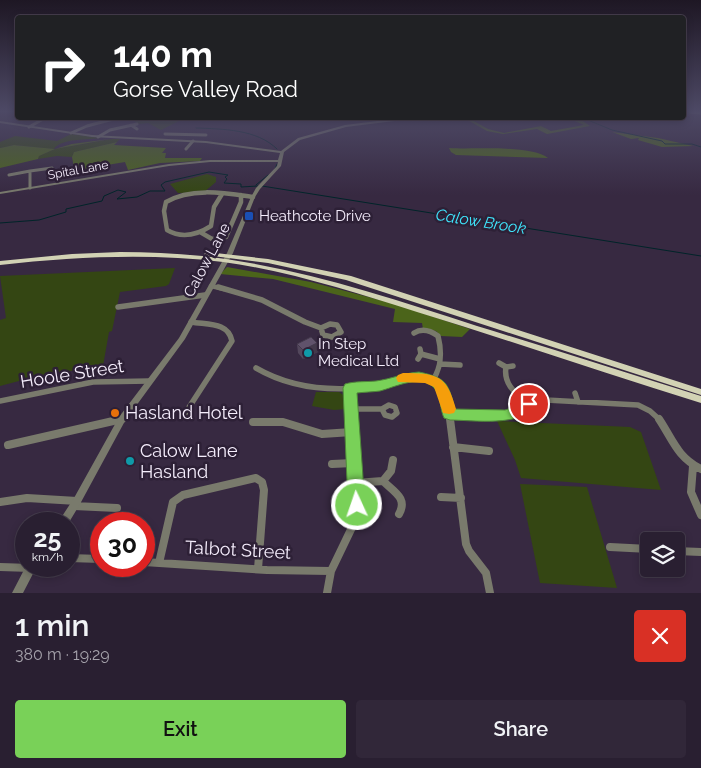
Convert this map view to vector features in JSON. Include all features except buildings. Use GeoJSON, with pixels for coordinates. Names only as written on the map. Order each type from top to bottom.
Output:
{"type":"FeatureCollection","features":[{"type":"Feature","properties":{"kind":"highway"},"geometry":{"type":"LineString","coordinates":[[0,259],[89,252],[155,251],[238,257],[284,264],[348,278],[701,392]]}},
{"type":"Feature","properties":{"kind":"highway"},"geometry":{"type":"LineString","coordinates":[[0,263],[72,256],[114,255],[193,257],[267,268],[340,285],[701,400]]}},
{"type":"Feature","properties":{"kind":"street"},"geometry":{"type":"LineString","coordinates":[[167,140],[282,152],[298,140]]}},
{"type":"Feature","properties":{"kind":"street"},"geometry":{"type":"LineString","coordinates":[[186,150],[193,141]]}},
{"type":"Feature","properties":{"kind":"street","name":"Calow Lane"},"geometry":{"type":"LineString","coordinates":[[70,512],[122,419],[182,339],[230,253],[253,197],[258,188],[274,172],[280,162],[282,152]]}},
{"type":"Feature","properties":{"kind":"street","name":"Spital Lane"},"geometry":{"type":"LineString","coordinates":[[0,193],[170,165],[210,161],[280,162]]}},
{"type":"Feature","properties":{"kind":"street"},"geometry":{"type":"LineString","coordinates":[[9,174],[52,168]]}},
{"type":"Feature","properties":{"kind":"street"},"geometry":{"type":"LineString","coordinates":[[30,171],[30,188]]}},
{"type":"Feature","properties":{"kind":"street"},"geometry":{"type":"LineString","coordinates":[[222,194],[214,207],[211,226],[200,232],[183,236],[167,230],[164,211],[166,202],[183,194],[222,194],[253,197]]}},
{"type":"Feature","properties":{"kind":"street","name":"Calow Lane"},"geometry":{"type":"LineString","coordinates":[[200,232],[212,239],[226,237],[241,202],[241,196]]}},
{"type":"Feature","properties":{"kind":"street"},"geometry":{"type":"LineString","coordinates":[[211,286],[248,295],[279,308],[303,322],[321,328]]}},
{"type":"Feature","properties":{"kind":"street"},"geometry":{"type":"LineString","coordinates":[[118,307],[205,295]]}},
{"type":"Feature","properties":{"kind":"street"},"geometry":{"type":"LineString","coordinates":[[184,415],[191,409],[232,341],[230,332],[224,328],[191,322]]}},
{"type":"Feature","properties":{"kind":"street"},"geometry":{"type":"LineString","coordinates":[[416,330],[433,332],[438,336],[439,371],[433,380]]}},
{"type":"Feature","properties":{"kind":"street"},"geometry":{"type":"LineString","coordinates":[[420,354],[453,366],[460,365]]}},
{"type":"Feature","properties":{"kind":"street"},"geometry":{"type":"LineString","coordinates":[[498,363],[506,367],[513,366]]}},
{"type":"Feature","properties":{"kind":"street"},"geometry":{"type":"LineString","coordinates":[[506,367],[504,373],[509,386],[529,404]]}},
{"type":"Feature","properties":{"kind":"street"},"geometry":{"type":"LineString","coordinates":[[256,368],[260,374],[301,387],[350,388],[379,386],[408,377],[433,380],[442,387],[450,414],[468,551],[486,572],[490,593]]}},
{"type":"Feature","properties":{"kind":"street","name":"Hoole Street"},"geometry":{"type":"LineString","coordinates":[[0,402],[69,386],[134,380],[150,381]]}},
{"type":"Feature","properties":{"kind":"street"},"geometry":{"type":"LineString","coordinates":[[327,593],[330,571],[357,517],[350,388]]}},
{"type":"Feature","properties":{"kind":"street"},"geometry":{"type":"LineString","coordinates":[[575,392],[578,402]]}},
{"type":"Feature","properties":{"kind":"street"},"geometry":{"type":"LineString","coordinates":[[450,414],[505,416],[519,412],[529,404],[546,400],[638,405],[650,409],[661,420],[679,456],[701,469]]}},
{"type":"Feature","properties":{"kind":"street"},"geometry":{"type":"LineString","coordinates":[[351,408],[382,409]]}},
{"type":"Feature","properties":{"kind":"street"},"geometry":{"type":"LineString","coordinates":[[8,445],[122,419]]}},
{"type":"Feature","properties":{"kind":"street"},"geometry":{"type":"LineString","coordinates":[[253,422],[264,419],[283,422],[317,433],[352,432]]}},
{"type":"Feature","properties":{"kind":"street"},"geometry":{"type":"LineString","coordinates":[[453,447],[489,452]]}},
{"type":"Feature","properties":{"kind":"street"},"geometry":{"type":"LineString","coordinates":[[355,483],[383,481],[391,471],[392,460]]}},
{"type":"Feature","properties":{"kind":"street"},"geometry":{"type":"LineString","coordinates":[[332,464],[353,463]]}},
{"type":"Feature","properties":{"kind":"street"},"geometry":{"type":"LineString","coordinates":[[693,466],[690,484],[691,495],[701,515]]}},
{"type":"Feature","properties":{"kind":"street"},"geometry":{"type":"LineString","coordinates":[[159,563],[173,502],[176,498],[183,494],[251,478],[261,480],[264,493],[258,569]]}},
{"type":"Feature","properties":{"kind":"street"},"geometry":{"type":"LineString","coordinates":[[383,481],[402,499],[403,507],[399,514]]}},
{"type":"Feature","properties":{"kind":"street"},"geometry":{"type":"LineString","coordinates":[[0,502],[29,495],[75,504],[117,508]]}},
{"type":"Feature","properties":{"kind":"street"},"geometry":{"type":"LineString","coordinates":[[441,497],[461,498]]}},
{"type":"Feature","properties":{"kind":"street"},"geometry":{"type":"LineString","coordinates":[[610,548],[640,549]]}},
{"type":"Feature","properties":{"kind":"street"},"geometry":{"type":"LineString","coordinates":[[685,551],[701,552]]}},
{"type":"Feature","properties":{"kind":"street","name":"Talbot Street"},"geometry":{"type":"LineString","coordinates":[[155,563],[330,571]]}},
{"type":"Feature","properties":{"kind":"street"},"geometry":{"type":"LineString","coordinates":[[0,567],[15,567]]}},
{"type":"Feature","properties":{"kind":"street"},"geometry":{"type":"LineString","coordinates":[[17,593],[26,577]]}},
{"type":"Feature","properties":{"kind":"green space"},"geometry":{"type":"Polygon","coordinates":[[[6,140],[80,140],[63,143],[54,149],[14,145],[0,148],[0,142],[6,140]]]}},
{"type":"Feature","properties":{"kind":"green space"},"geometry":{"type":"Polygon","coordinates":[[[106,140],[55,149],[72,144],[106,140]]]}},
{"type":"Feature","properties":{"kind":"green space"},"geometry":{"type":"Polygon","coordinates":[[[108,140],[119,140],[117,142],[74,152],[72,157],[57,156],[38,159],[39,156],[55,149],[108,140]]]}},
{"type":"Feature","properties":{"kind":"green space"},"geometry":{"type":"Polygon","coordinates":[[[638,140],[665,140],[693,146],[662,147],[638,140]]]}},
{"type":"Feature","properties":{"kind":"green space"},"geometry":{"type":"Polygon","coordinates":[[[117,142],[114,145],[166,148],[162,153],[166,153],[165,158],[202,158],[200,161],[160,163],[128,170],[125,162],[83,169],[81,167],[74,168],[72,157],[74,152],[117,142]]]}},
{"type":"Feature","properties":{"kind":"green space"},"geometry":{"type":"Polygon","coordinates":[[[14,145],[55,149],[39,156],[38,159],[0,168],[0,148],[14,145]]]}},
{"type":"Feature","properties":{"kind":"green space"},"geometry":{"type":"Polygon","coordinates":[[[449,148],[515,149],[548,158],[456,155],[449,148]]]}},
{"type":"Feature","properties":{"kind":"green space"},"geometry":{"type":"Polygon","coordinates":[[[207,174],[216,177],[216,182],[204,192],[178,193],[170,184],[207,174]]]}},
{"type":"Feature","properties":{"kind":"green space"},"geometry":{"type":"Polygon","coordinates":[[[227,267],[311,282],[395,304],[470,329],[462,337],[441,336],[436,331],[423,329],[422,323],[393,322],[395,309],[273,279],[220,274],[227,267]]]}},
{"type":"Feature","properties":{"kind":"green space"},"geometry":{"type":"Polygon","coordinates":[[[175,268],[169,284],[166,286],[120,292],[112,331],[109,332],[103,366],[38,376],[0,386],[0,320],[6,318],[0,276],[175,268]]]}},
{"type":"Feature","properties":{"kind":"green space"},"geometry":{"type":"Polygon","coordinates":[[[316,392],[339,392],[346,397],[346,409],[334,410],[312,406],[316,392]]]}},
{"type":"Feature","properties":{"kind":"green space"},"geometry":{"type":"Polygon","coordinates":[[[497,421],[630,427],[641,432],[661,490],[521,478],[497,421]]]}},
{"type":"Feature","properties":{"kind":"green space"},"geometry":{"type":"Polygon","coordinates":[[[520,484],[587,487],[617,588],[540,583],[520,484]]]}},
{"type":"Feature","properties":{"kind":"waterway"},"geometry":{"type":"LineString","coordinates":[[265,140],[277,149]]}},
{"type":"Feature","properties":{"kind":"waterway"},"geometry":{"type":"LineString","coordinates":[[656,140],[665,144],[692,144],[701,147]]}},
{"type":"Feature","properties":{"kind":"waterway"},"geometry":{"type":"LineString","coordinates":[[275,169],[277,164]]}},
{"type":"Feature","properties":{"kind":"waterway"},"geometry":{"type":"LineString","coordinates":[[0,223],[39,220],[66,212],[66,209],[102,201],[104,196],[118,190],[126,192],[117,199],[137,197],[150,191],[165,191],[161,185],[165,182],[209,172],[228,175],[225,177],[227,179],[224,183],[241,184],[241,187],[258,186]]}},
{"type":"Feature","properties":{"kind":"waterway"},"geometry":{"type":"LineString","coordinates":[[256,185],[268,175]]}},
{"type":"Feature","properties":{"kind":"waterway","name":"Calow Brook"},"geometry":{"type":"LineString","coordinates":[[262,186],[701,256]]}},
{"type":"Feature","properties":{"kind":"slow traffic"},"geometry":{"type":"LineString","coordinates":[[403,378],[427,378],[439,383],[449,409]]}},
{"type":"Feature","properties":{"kind":"place","name":"Heathcote Drive"},"geometry":{"type":"Point","coordinates":[249,216]}},
{"type":"Feature","properties":{"kind":"place","name":"In Step Medical Ltd"},"geometry":{"type":"Point","coordinates":[308,353]}},
{"type":"Feature","properties":{"kind":"place","name":"Hasland Hotel"},"geometry":{"type":"Point","coordinates":[115,413]}},
{"type":"Feature","properties":{"kind":"place","name":"Calow Lane Hasland"},"geometry":{"type":"Point","coordinates":[130,461]}},
{"type":"Feature","properties":{"kind":"route"},"geometry":{"type":"LineString","coordinates":[[357,505],[350,388],[379,386],[402,378],[419,377],[439,383],[447,400],[450,414],[505,416],[519,412],[529,404]]}}]}
